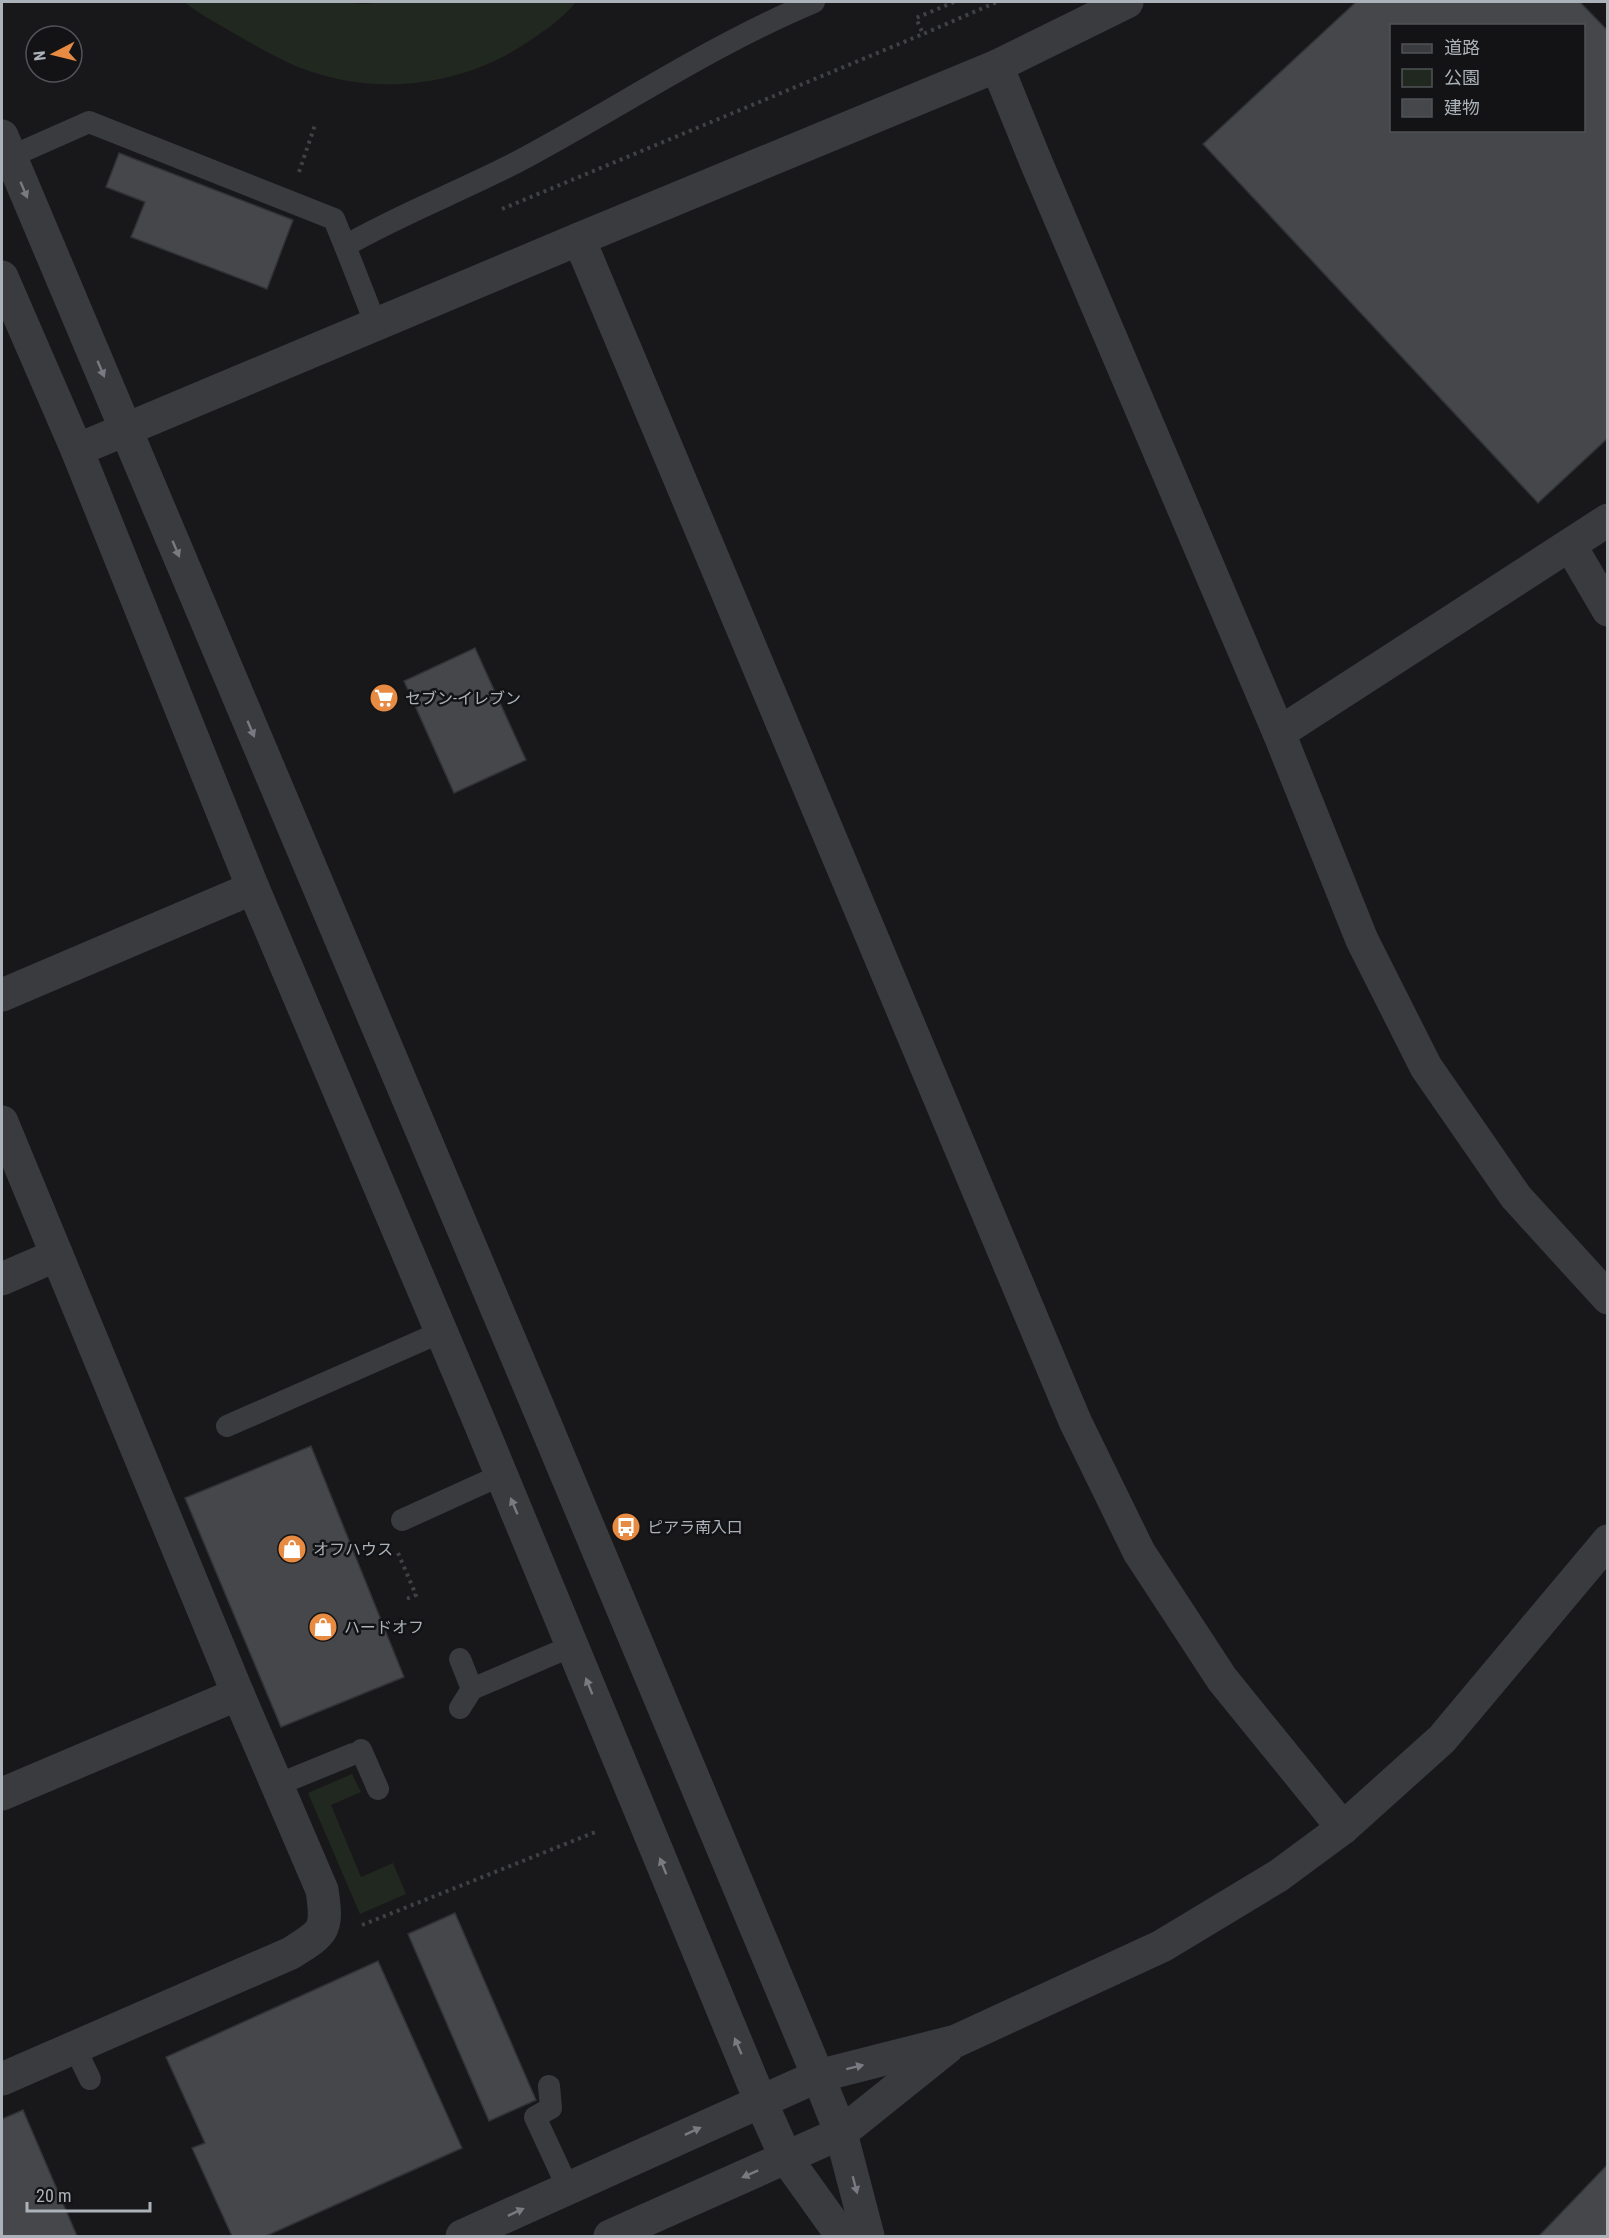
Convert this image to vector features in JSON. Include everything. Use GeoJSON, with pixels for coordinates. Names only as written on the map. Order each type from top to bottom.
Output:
{"type":"FeatureCollection","features":[{"type":"Feature","properties":{"kind":"street"},"geometry":{"type":"LineString","coordinates":[[76,450],[997,66],[1127,2]]}},
{"type":"Feature","properties":{"kind":"street"},"geometry":{"type":"LineString","coordinates":[[997,66],[1279,733],[1362,940],[1426,1067],[1516,1197],[1608,1298]]}},
{"type":"Feature","properties":{"kind":"street"},"geometry":{"type":"LineString","coordinates":[[6,146],[818,2076],[841,2133],[868,2236]]}},
{"type":"Feature","properties":{"kind":"street"},"geometry":{"type":"LineString","coordinates":[[579,239],[1075,1420],[1139,1552],[1216,1669],[1343,1828]]}},
{"type":"Feature","properties":{"kind":"street"},"geometry":{"type":"LineString","coordinates":[[2,278],[76,450],[253,888],[501,1475],[760,2100],[786,2158],[842,2236]]}},
{"type":"Feature","properties":{"kind":"street"},"geometry":{"type":"LineString","coordinates":[[1279,733],[1608,520]]}},
{"type":"Feature","properties":{"kind":"street"},"geometry":{"type":"LineString","coordinates":[[1570,545],[1608,610]]}},
{"type":"Feature","properties":{"kind":"street"},"geometry":{"type":"LineString","coordinates":[[2,995],[253,888]]}},
{"type":"Feature","properties":{"kind":"street"},"geometry":{"type":"LineString","coordinates":[[2,1122],[237,1694],[322,1890],[326,1918],[316,1937],[291,1953],[2,2079]]}},
{"type":"Feature","properties":{"kind":"street"},"geometry":{"type":"LineString","coordinates":[[2,1279],[57,1255]]}},
{"type":"Feature","properties":{"kind":"street"},"geometry":{"type":"LineString","coordinates":[[462,2236],[760,2100],[818,2076],[956,2041],[1162,1946],[1278,1876],[1343,1828],[1442,1739],[1608,1541]]}},
{"type":"Feature","properties":{"kind":"street"},"geometry":{"type":"LineString","coordinates":[[2,1794],[237,1694]]}},
{"type":"Feature","properties":{"kind":"street"},"geometry":{"type":"LineString","coordinates":[[610,2236],[841,2133],[956,2041]]}},
{"type":"Feature","properties":{"kind":"lane"},"geometry":{"type":"LineString","coordinates":[[345,246],[375,229],[516,162],[767,21],[814,2]]}},
{"type":"Feature","properties":{"kind":"lane"},"geometry":{"type":"LineString","coordinates":[[6,146],[89,122],[334,219],[376,325]]}},
{"type":"Feature","properties":{"kind":"lane"},"geometry":{"type":"LineString","coordinates":[[227,1426],[441,1332]]}},
{"type":"Feature","properties":{"kind":"lane"},"geometry":{"type":"LineString","coordinates":[[402,1520],[501,1475]]}},
{"type":"Feature","properties":{"kind":"lane"},"geometry":{"type":"LineString","coordinates":[[460,1708],[472,1689],[572,1646]]}},
{"type":"Feature","properties":{"kind":"lane"},"geometry":{"type":"LineString","coordinates":[[460,1659],[472,1689]]}},
{"type":"Feature","properties":{"kind":"lane"},"geometry":{"type":"LineString","coordinates":[[277,1785],[357,1752],[378,1789]]}},
{"type":"Feature","properties":{"kind":"lane"},"geometry":{"type":"LineString","coordinates":[[75,2048],[90,2079]]}},
{"type":"Feature","properties":{"kind":"lane"},"geometry":{"type":"LineString","coordinates":[[549,2086],[551,2108],[535,2117],[568,2188]]}},
{"type":"Feature","properties":{"kind":"path"},"geometry":{"type":"LineString","coordinates":[[923,34],[916,18],[954,2]]}},
{"type":"Feature","properties":{"kind":"path"},"geometry":{"type":"LineString","coordinates":[[498,211],[997,2]]}},
{"type":"Feature","properties":{"kind":"path"},"geometry":{"type":"LineString","coordinates":[[289,201],[315,125]]}},
{"type":"Feature","properties":{"kind":"path"},"geometry":{"type":"LineString","coordinates":[[404,1546],[396,1549],[416,1595],[404,1600]]}},
{"type":"Feature","properties":{"kind":"path"},"geometry":{"type":"LineString","coordinates":[[326,1918],[364,1925],[598,1831]]}},
{"type":"Feature","properties":{"kind":"green space"},"geometry":{"type":"Polygon","coordinates":[[[184,2],[363,4],[576,2],[544,31],[499,59],[448,77],[393,84],[338,79],[303,69],[259,48],[184,2]]]}},
{"type":"Feature","properties":{"kind":"green space"},"geometry":{"type":"Polygon","coordinates":[[[352,1774],[361,1792],[331,1805],[361,1877],[393,1863],[406,1894],[360,1914],[308,1793],[352,1774]]]}},
{"type":"Feature","properties":{"kind":"building"},"geometry":{"type":"Polygon","coordinates":[[[1356,2],[1580,2],[1608,31],[1608,438],[1538,503],[1203,144],[1356,2]]]}},
{"type":"Feature","properties":{"kind":"building"},"geometry":{"type":"Polygon","coordinates":[[[119,153],[293,220],[267,289],[131,237],[145,202],[106,187],[119,153]]]}},
{"type":"Feature","properties":{"kind":"building"},"geometry":{"type":"Polygon","coordinates":[[[475,648],[526,760],[454,793],[404,681],[475,648]]]}},
{"type":"Feature","properties":{"kind":"building"},"geometry":{"type":"Polygon","coordinates":[[[311,1446],[404,1677],[281,1727],[185,1498],[311,1446]]]}},
{"type":"Feature","properties":{"kind":"building"},"geometry":{"type":"Polygon","coordinates":[[[455,1913],[536,2100],[489,2121],[408,1934],[455,1913]]]}},
{"type":"Feature","properties":{"kind":"building"},"geometry":{"type":"Polygon","coordinates":[[[378,1961],[462,2148],[266,2236],[232,2236],[192,2148],[205,2143],[166,2057],[378,1961]]]}},
{"type":"Feature","properties":{"kind":"building"},"geometry":{"type":"Polygon","coordinates":[[[23,2110],[77,2236],[2,2236],[2,2119],[23,2110]]]}},
{"type":"Feature","properties":{"kind":"building"},"geometry":{"type":"Polygon","coordinates":[[[1608,2164],[1608,2236],[1539,2236],[1608,2164]]]}},
{"type":"Feature","properties":{"kind":"place","name":"セブン-イレブン"},"geometry":{"type":"Point","coordinates":[384,698]}},
{"type":"Feature","properties":{"kind":"place","name":"ピアラ南入口"},"geometry":{"type":"Point","coordinates":[626,1527]}},
{"type":"Feature","properties":{"kind":"place","name":"オフハウス"},"geometry":{"type":"Point","coordinates":[292,1549]}},
{"type":"Feature","properties":{"kind":"place","name":"ハードオフ"},"geometry":{"type":"Point","coordinates":[323,1627]}}]}
